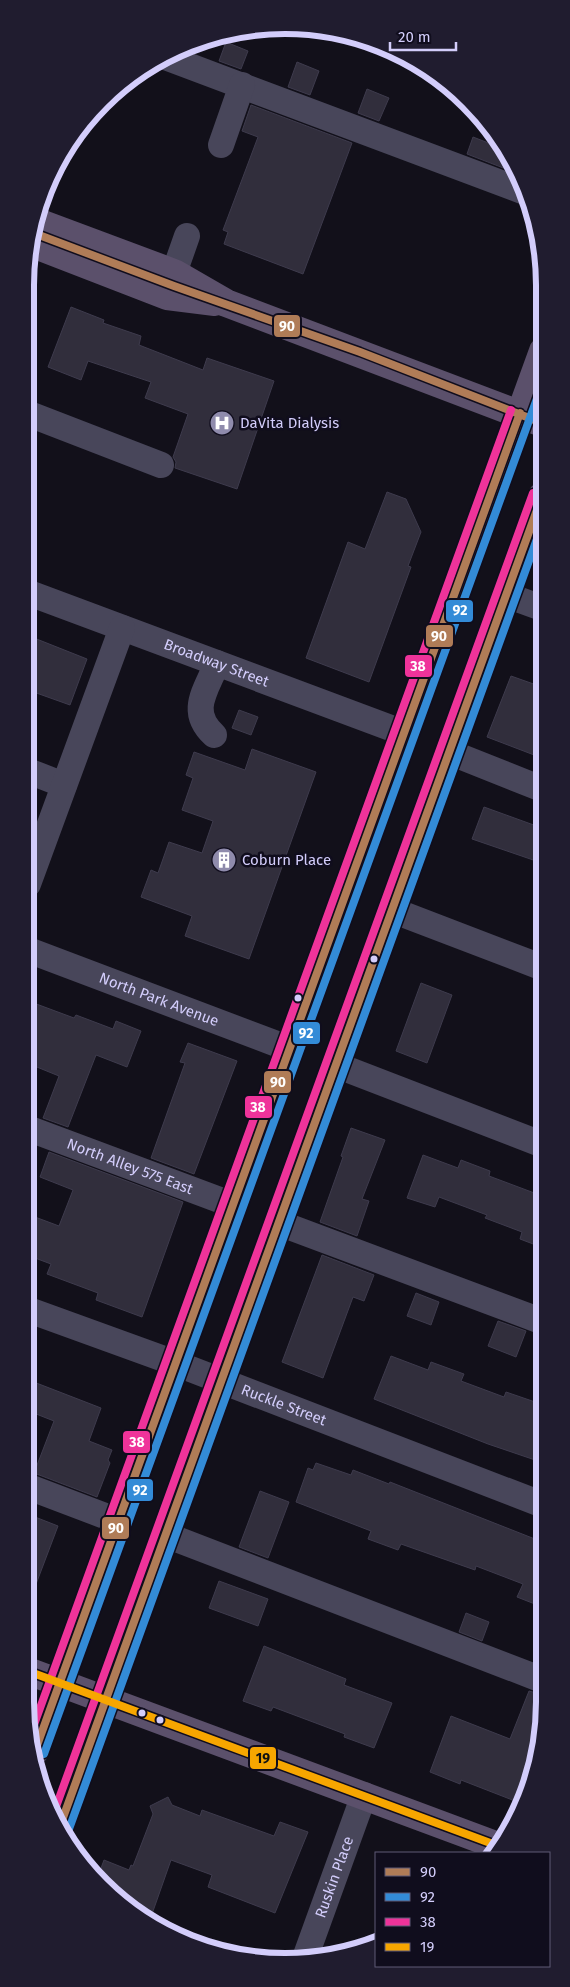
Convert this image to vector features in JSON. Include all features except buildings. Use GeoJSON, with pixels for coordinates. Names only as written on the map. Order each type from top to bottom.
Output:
{"type":"FeatureCollection","features":[{"type":"Feature","properties":{"kind":"main road"},"geometry":{"type":"LineString","coordinates":[[41,223],[174,273],[226,303],[531,418]]}},
{"type":"Feature","properties":{"kind":"main road"},"geometry":{"type":"LineString","coordinates":[[37,247],[167,296],[226,303]]}},
{"type":"Feature","properties":{"kind":"main road"},"geometry":{"type":"LineString","coordinates":[[38,1744],[404,734],[531,418],[536,390]]}},
{"type":"Feature","properties":{"kind":"main road"},"geometry":{"type":"LineString","coordinates":[[63,1819],[536,512]]}},
{"type":"Feature","properties":{"kind":"main road"},"geometry":{"type":"LineString","coordinates":[[34,1673],[493,1843]]}},
{"type":"Feature","properties":{"kind":"street"},"geometry":{"type":"LineString","coordinates":[[174,60],[517,189]]}},
{"type":"Feature","properties":{"kind":"street"},"geometry":{"type":"LineString","coordinates":[[221,145],[242,85]]}},
{"type":"Feature","properties":{"kind":"street"},"geometry":{"type":"LineString","coordinates":[[39,235],[174,286],[226,303]]}},
{"type":"Feature","properties":{"kind":"street"},"geometry":{"type":"LineString","coordinates":[[174,273],[187,236]]}},
{"type":"Feature","properties":{"kind":"street"},"geometry":{"type":"LineString","coordinates":[[34,416],[162,465]]}},
{"type":"Feature","properties":{"kind":"street","name":"Broadway Street"},"geometry":{"type":"LineString","coordinates":[[34,595],[404,734]]}},
{"type":"Feature","properties":{"kind":"street"},"geometry":{"type":"LineString","coordinates":[[506,595],[536,606]]}},
{"type":"Feature","properties":{"kind":"street"},"geometry":{"type":"LineString","coordinates":[[34,868],[122,628]]}},
{"type":"Feature","properties":{"kind":"street"},"geometry":{"type":"LineString","coordinates":[[214,736],[202,721],[200,707],[217,664]]}},
{"type":"Feature","properties":{"kind":"street"},"geometry":{"type":"LineString","coordinates":[[449,752],[536,786]]}},
{"type":"Feature","properties":{"kind":"street"},"geometry":{"type":"LineString","coordinates":[[34,773],[64,785]]}},
{"type":"Feature","properties":{"kind":"street"},"geometry":{"type":"LineString","coordinates":[[392,910],[536,965]]}},
{"type":"Feature","properties":{"kind":"street","name":"North Park Avenue"},"geometry":{"type":"LineString","coordinates":[[34,952],[290,1049]]}},
{"type":"Feature","properties":{"kind":"street"},"geometry":{"type":"LineString","coordinates":[[336,1065],[536,1142]]}},
{"type":"Feature","properties":{"kind":"street","name":"North Alley 575 East"},"geometry":{"type":"LineString","coordinates":[[34,1131],[232,1205]]}},
{"type":"Feature","properties":{"kind":"street"},"geometry":{"type":"LineString","coordinates":[[279,1223],[536,1319]]}},
{"type":"Feature","properties":{"kind":"street","name":"Ruckle Street"},"geometry":{"type":"LineString","coordinates":[[34,1312],[175,1363],[536,1502]]}},
{"type":"Feature","properties":{"kind":"street"},"geometry":{"type":"LineString","coordinates":[[34,1489],[118,1521]]}},
{"type":"Feature","properties":{"kind":"street"},"geometry":{"type":"LineString","coordinates":[[166,1535],[536,1677]]}},
{"type":"Feature","properties":{"kind":"street","name":"Ruskin Place"},"geometry":{"type":"LineString","coordinates":[[307,1952],[364,1795]]}},
{"type":"Feature","properties":{"kind":"transit line","name":"90"},"geometry":{"type":"LineString","coordinates":[[39,235],[174,286],[360,352],[536,421]]}},
{"type":"Feature","properties":{"kind":"transit line","name":"92"},"geometry":{"type":"LineString","coordinates":[[44,1754],[536,401]]}},
{"type":"Feature","properties":{"kind":"transit line","name":"38"},"geometry":{"type":"LineString","coordinates":[[35,1723],[511,410]]}},
{"type":"Feature","properties":{"kind":"transit line","name":"90"},"geometry":{"type":"LineString","coordinates":[[38,1744],[520,413]]}},
{"type":"Feature","properties":{"kind":"transit line","name":"38"},"geometry":{"type":"LineString","coordinates":[[56,1805],[533,493]]}},
{"type":"Feature","properties":{"kind":"transit line","name":"90"},"geometry":{"type":"LineString","coordinates":[[63,1819],[536,513]]}},
{"type":"Feature","properties":{"kind":"transit line","name":"92"},"geometry":{"type":"LineString","coordinates":[[69,1829],[536,542]]}},
{"type":"Feature","properties":{"kind":"transit line","name":"19"},"geometry":{"type":"LineString","coordinates":[[34,1673],[493,1844]]}},
{"type":"Feature","properties":{"kind":"place","name":"DaVita Dialysis"},"geometry":{"type":"Point","coordinates":[222,423]}},
{"type":"Feature","properties":{"kind":"place","name":"Coburn Place"},"geometry":{"type":"Point","coordinates":[224,860]}}]}
